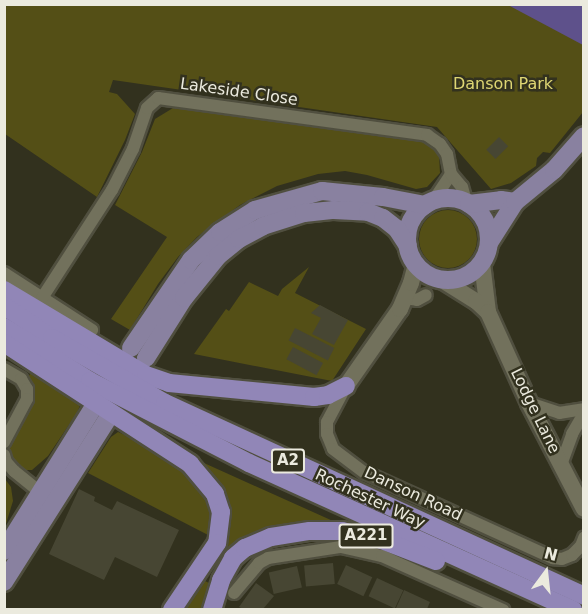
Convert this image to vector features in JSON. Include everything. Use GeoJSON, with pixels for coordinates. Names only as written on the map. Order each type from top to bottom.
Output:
{"type":"FeatureCollection","features":[{"type":"Feature","properties":{"kind":"highway"},"geometry":{"type":"LineString","coordinates":[[4,290],[146,375],[169,383],[314,397],[328,395],[346,386]]}},
{"type":"Feature","properties":{"kind":"highway","name":"Rochester Way"},"geometry":{"type":"LineString","coordinates":[[4,306],[52,338],[165,403],[584,596]]}},
{"type":"Feature","properties":{"kind":"highway","name":"Rochester Way"},"geometry":{"type":"LineString","coordinates":[[4,327],[90,381],[239,458],[573,609]]}},
{"type":"Feature","properties":{"kind":"highway"},"geometry":{"type":"LineString","coordinates":[[4,343],[190,464],[215,494],[221,512],[217,543],[172,609]]}},
{"type":"Feature","properties":{"kind":"highway","name":"A221"},"geometry":{"type":"LineString","coordinates":[[212,609],[224,573],[233,558],[245,548],[271,537],[325,530],[382,540],[548,609]]}},
{"type":"Feature","properties":{"kind":"main road"},"geometry":{"type":"LineString","coordinates":[[515,202],[501,200],[468,202],[447,198],[429,203],[322,190],[255,210],[220,231],[191,260],[138,353],[218,256],[239,239],[263,226],[303,213],[334,210],[368,212],[383,218],[397,230],[416,264],[431,277],[442,280],[463,278],[482,263],[489,243],[515,202],[554,170],[584,136]]}},
{"type":"Feature","properties":{"kind":"main road"},"geometry":{"type":"LineString","coordinates":[[468,202],[485,220],[489,243]]}},
{"type":"Feature","properties":{"kind":"main road"},"geometry":{"type":"LineString","coordinates":[[408,246],[410,222],[429,203]]}},
{"type":"Feature","properties":{"kind":"main road"},"geometry":{"type":"LineString","coordinates":[[4,551],[41,493],[99,416],[4,582]]}},
{"type":"Feature","properties":{"kind":"street","name":"Lakeside Close"},"geometry":{"type":"LineString","coordinates":[[42,298],[112,190],[133,149],[147,108],[158,98],[428,135],[440,144],[447,154],[451,174],[462,187],[468,202]]}},
{"type":"Feature","properties":{"kind":"street"},"geometry":{"type":"LineString","coordinates":[[429,203],[451,174]]}},
{"type":"Feature","properties":{"kind":"street","name":"Lodge Lane"},"geometry":{"type":"LineString","coordinates":[[482,263],[488,312],[529,403],[584,509]]}},
{"type":"Feature","properties":{"kind":"street","name":"Danson Road"},"geometry":{"type":"LineString","coordinates":[[416,264],[405,298],[346,386],[327,422],[327,434],[333,449],[364,472],[553,558],[562,559],[572,555],[581,546],[584,538]]}},
{"type":"Feature","properties":{"kind":"street"},"geometry":{"type":"LineString","coordinates":[[4,273],[92,330]]}},
{"type":"Feature","properties":{"kind":"street","name":"Lodge Lane"},"geometry":{"type":"LineString","coordinates":[[442,280],[476,301],[488,312]]}},
{"type":"Feature","properties":{"kind":"street"},"geometry":{"type":"LineString","coordinates":[[405,298],[417,300],[426,295]]}},
{"type":"Feature","properties":{"kind":"street"},"geometry":{"type":"LineString","coordinates":[[4,369],[21,379],[27,389],[27,399],[4,442]]}},
{"type":"Feature","properties":{"kind":"street"},"geometry":{"type":"LineString","coordinates":[[529,403],[559,413],[584,409]]}},
{"type":"Feature","properties":{"kind":"street"},"geometry":{"type":"LineString","coordinates":[[561,465],[572,434],[584,413]]}},
{"type":"Feature","properties":{"kind":"street"},"geometry":{"type":"LineString","coordinates":[[4,455],[6,462],[14,471],[41,493]]}},
{"type":"Feature","properties":{"kind":"street"},"geometry":{"type":"LineString","coordinates":[[234,593],[259,563],[268,558],[341,548],[382,556],[503,609]]}},
{"type":"Feature","properties":{"kind":"green space","name":"Danson Park"},"geometry":{"type":"Polygon","coordinates":[[[4,5],[583,5],[583,112],[550,153],[543,152],[537,158],[536,166],[511,183],[491,189],[437,127],[113,80],[109,92],[117,94],[135,114],[97,197],[5,134],[4,5]]]}},
{"type":"Feature","properties":{"kind":"green space"},"geometry":{"type":"Polygon","coordinates":[[[173,108],[423,139],[430,143],[439,154],[440,173],[427,187],[416,189],[345,171],[318,174],[277,186],[240,205],[197,237],[178,257],[158,284],[130,330],[111,319],[167,237],[115,205],[142,152],[155,119],[173,108]]]}},
{"type":"Feature","properties":{"kind":"green space"},"geometry":{"type":"Polygon","coordinates":[[[442,210],[454,210],[469,218],[477,233],[477,245],[469,260],[454,268],[442,268],[427,260],[419,245],[419,233],[427,218],[442,210]]]}},
{"type":"Feature","properties":{"kind":"green space"},"geometry":{"type":"Polygon","coordinates":[[[309,267],[295,293],[366,329],[332,381],[194,354],[226,309],[229,311],[249,282],[278,296],[282,289],[309,267]]]}},
{"type":"Feature","properties":{"kind":"green space"},"geometry":{"type":"Polygon","coordinates":[[[31,373],[81,403],[77,413],[48,456],[32,470],[23,470],[16,467],[9,454],[9,447],[33,403],[33,392],[27,378],[31,373]]]}},
{"type":"Feature","properties":{"kind":"green space"},"geometry":{"type":"Polygon","coordinates":[[[118,432],[139,441],[202,481],[214,510],[210,536],[88,473],[111,437],[118,432]]]}},
{"type":"Feature","properties":{"kind":"green space"},"geometry":{"type":"Polygon","coordinates":[[[204,463],[333,521],[333,524],[319,523],[218,567],[214,563],[223,491],[204,463]]]}},
{"type":"Feature","properties":{"kind":"green space"},"geometry":{"type":"Polygon","coordinates":[[[5,479],[11,487],[13,501],[5,527],[5,479]]]}},
{"type":"Feature","properties":{"kind":"green space"},"geometry":{"type":"Polygon","coordinates":[[[201,579],[211,584],[205,609],[180,609],[201,579]]]}},
{"type":"Feature","properties":{"kind":"shaded area"},"geometry":{"type":"Polygon","coordinates":[[[508,5],[583,5],[583,45],[508,5]]]}},
{"type":"Feature","properties":{"kind":"building"},"geometry":{"type":"Polygon","coordinates":[[[499,137],[508,146],[495,159],[486,150],[499,137]]]}},
{"type":"Feature","properties":{"kind":"building"},"geometry":{"type":"Polygon","coordinates":[[[320,305],[348,320],[334,345],[312,334],[321,318],[311,313],[320,305]]]}},
{"type":"Feature","properties":{"kind":"building"},"geometry":{"type":"Polygon","coordinates":[[[295,328],[334,348],[328,360],[289,340],[295,328]]]}},
{"type":"Feature","properties":{"kind":"building"},"geometry":{"type":"Polygon","coordinates":[[[293,347],[323,363],[316,375],[286,359],[293,347]]]}},
{"type":"Feature","properties":{"kind":"building"},"geometry":{"type":"Polygon","coordinates":[[[79,489],[95,497],[94,501],[112,510],[117,501],[179,530],[157,577],[115,557],[104,580],[49,554],[79,489]]]}},
{"type":"Feature","properties":{"kind":"building"},"geometry":{"type":"Polygon","coordinates":[[[333,563],[335,584],[306,586],[304,566],[333,563]]]}},
{"type":"Feature","properties":{"kind":"building"},"geometry":{"type":"Polygon","coordinates":[[[346,565],[372,577],[363,596],[337,584],[346,565]]]}},
{"type":"Feature","properties":{"kind":"building"},"geometry":{"type":"Polygon","coordinates":[[[297,566],[302,587],[274,594],[269,573],[297,566]]]}},
{"type":"Feature","properties":{"kind":"building"},"geometry":{"type":"Polygon","coordinates":[[[377,578],[403,590],[395,608],[369,596],[377,578]]]}},
{"type":"Feature","properties":{"kind":"building"},"geometry":{"type":"Polygon","coordinates":[[[256,583],[274,596],[263,609],[239,607],[256,583]]]}},
{"type":"Feature","properties":{"kind":"building"},"geometry":{"type":"Polygon","coordinates":[[[404,590],[430,602],[427,609],[396,608],[404,590]]]}}]}
